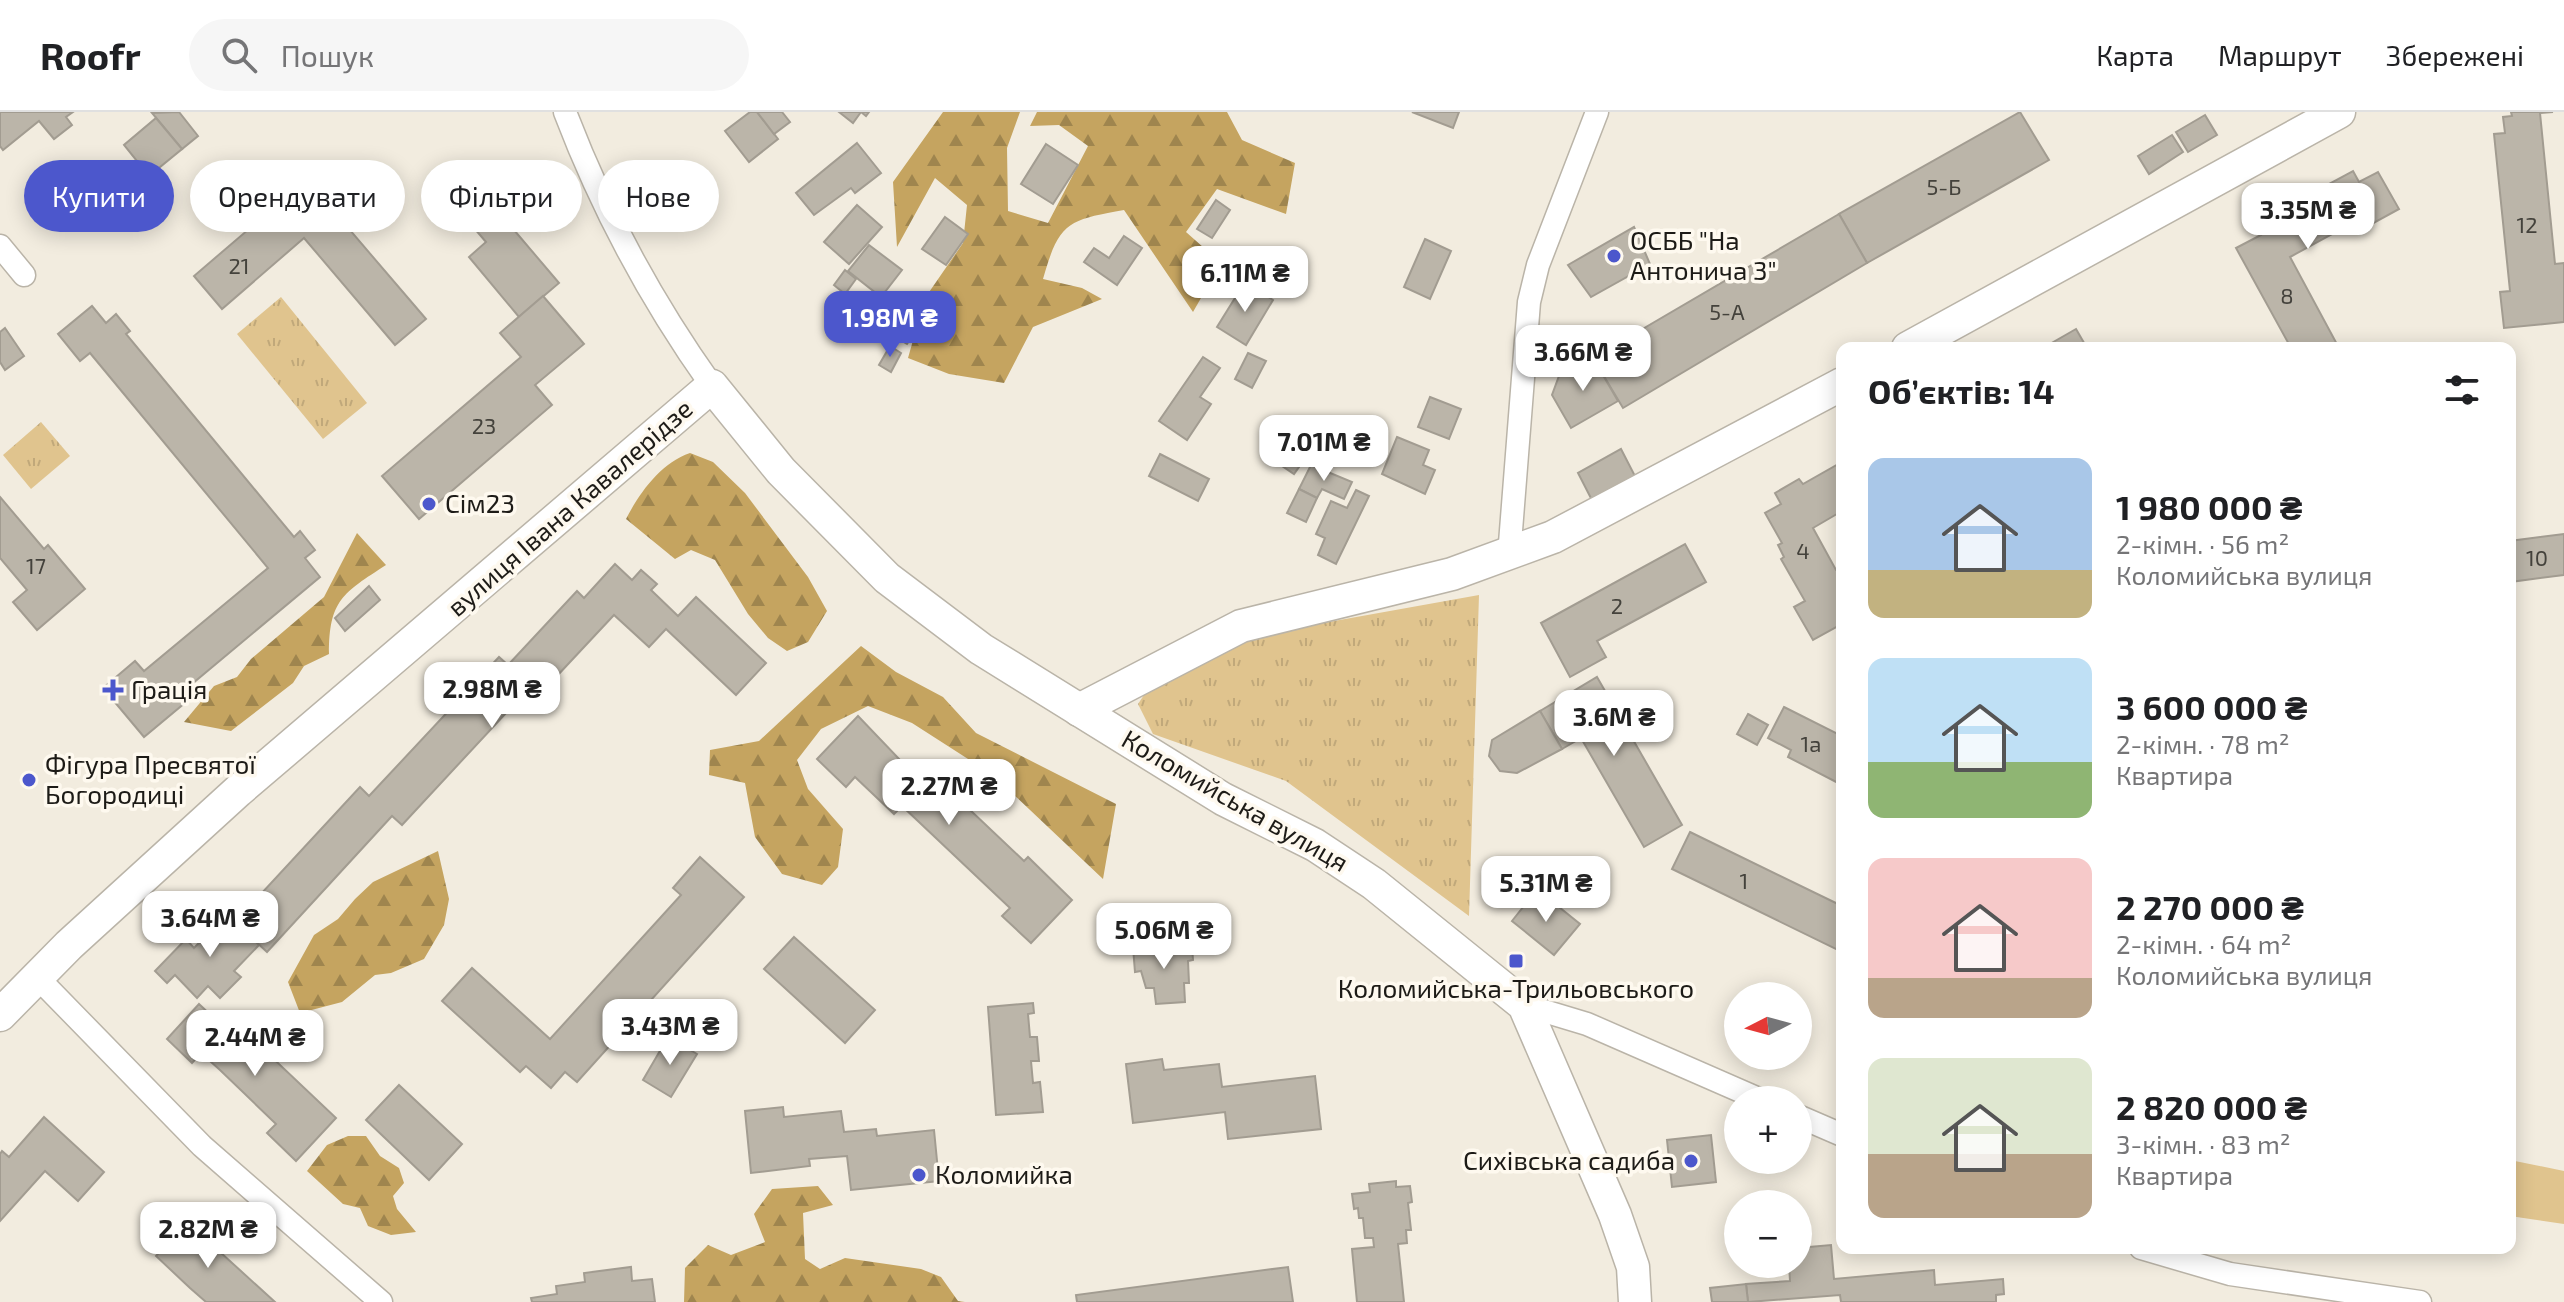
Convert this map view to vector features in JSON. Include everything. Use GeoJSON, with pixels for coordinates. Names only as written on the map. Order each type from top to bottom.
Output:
{"type":"FeatureCollection","features":[{"type":"Feature","properties":{"kind":"main road"},"geometry":{"type":"LineString","coordinates":[[1919,342],[2339,112]]}},
{"type":"Feature","properties":{"kind":"main road","name":"Коломийська вулиця"},"geometry":{"type":"LineString","coordinates":[[712,386],[781,471],[887,578],[981,649],[1223,799],[1315,845],[1374,884],[1524,1005],[1615,1215],[1633,1267],[1635,1302]]}},
{"type":"Feature","properties":{"kind":"main road","name":"вулиця Івана Кавалерідзе"},"geometry":{"type":"LineString","coordinates":[[0,1015],[36,976],[238,791],[712,386]]}},
{"type":"Feature","properties":{"kind":"main road"},"geometry":{"type":"LineString","coordinates":[[1079,710],[1241,626],[1509,556],[1553,537],[1836,387]]}},
{"type":"Feature","properties":{"kind":"street"},"geometry":{"type":"LineString","coordinates":[[565,112],[597,188],[639,271],[712,386]]}},
{"type":"Feature","properties":{"kind":"street"},"geometry":{"type":"LineString","coordinates":[[1509,556],[1529,302],[1538,265],[1597,112]]}},
{"type":"Feature","properties":{"kind":"street"},"geometry":{"type":"LineString","coordinates":[[0,246],[24,275]]}},
{"type":"Feature","properties":{"kind":"street"},"geometry":{"type":"LineString","coordinates":[[36,976],[202,1146],[381,1302]]}},
{"type":"Feature","properties":{"kind":"street"},"geometry":{"type":"LineString","coordinates":[[1524,1005],[1587,1024],[1729,1086]]}},
{"type":"Feature","properties":{"kind":"street"},"geometry":{"type":"LineString","coordinates":[[1812,1122],[1836,1132]]}},
{"type":"Feature","properties":{"kind":"street"},"geometry":{"type":"LineString","coordinates":[[2162,1254],[2230,1274],[2420,1302]]}},
{"type":"Feature","properties":{"kind":"green space"},"geometry":{"type":"Polygon","coordinates":[[[943,112],[1020,112],[1007,148],[1008,211],[1048,223],[1088,146],[1059,125],[1030,126],[1037,112],[1227,112],[1242,140],[1295,163],[1286,214],[1217,189],[1186,232],[1221,263],[1193,312],[1124,210],[1078,221],[1061,235],[1043,279],[1082,288],[1102,299],[1033,327],[1004,383],[949,374],[908,358],[925,298],[963,243],[967,205],[935,178],[897,247],[893,182],[943,112]]]}},
{"type":"Feature","properties":{"kind":"green space"},"geometry":{"type":"Polygon","coordinates":[[[281,297],[367,403],[323,439],[237,334],[281,297]]]}},
{"type":"Feature","properties":{"kind":"green space"},"geometry":{"type":"Polygon","coordinates":[[[41,422],[70,456],[31,489],[3,455],[41,422]]]}},
{"type":"Feature","properties":{"kind":"green space"},"geometry":{"type":"Polygon","coordinates":[[[690,453],[713,462],[745,493],[808,577],[827,611],[808,642],[787,651],[768,638],[748,614],[715,560],[691,550],[675,559],[626,519],[652,480],[670,464],[690,453]]]}},
{"type":"Feature","properties":{"kind":"green space"},"geometry":{"type":"Polygon","coordinates":[[[357,533],[386,565],[341,600],[332,621],[329,654],[304,666],[293,683],[231,731],[184,722],[214,686],[237,677],[251,659],[324,597],[357,533]]]}},
{"type":"Feature","properties":{"kind":"green space"},"geometry":{"type":"Polygon","coordinates":[[[1479,595],[1469,916],[1286,781],[1153,734],[1138,704],[1152,683],[1250,636],[1479,595]]]}},
{"type":"Feature","properties":{"kind":"green space"},"geometry":{"type":"Polygon","coordinates":[[[861,646],[896,672],[943,697],[976,733],[1116,804],[1103,879],[993,775],[912,723],[868,706],[821,729],[797,760],[808,789],[843,829],[838,867],[822,885],[782,874],[755,837],[745,783],[709,775],[710,750],[759,741],[861,646]]]}},
{"type":"Feature","properties":{"kind":"green space"},"geometry":{"type":"Polygon","coordinates":[[[438,851],[449,899],[444,925],[424,959],[391,973],[375,975],[342,1002],[300,1013],[288,982],[314,935],[338,919],[373,882],[438,851]]]}},
{"type":"Feature","properties":{"kind":"green space"},"geometry":{"type":"Polygon","coordinates":[[[348,1136],[366,1136],[380,1156],[399,1168],[404,1183],[393,1196],[397,1209],[416,1232],[391,1235],[368,1226],[360,1208],[343,1204],[307,1171],[327,1145],[348,1136]]]}},
{"type":"Feature","properties":{"kind":"green space"},"geometry":{"type":"Polygon","coordinates":[[[2516,1161],[2564,1171],[2564,1224],[2516,1217],[2516,1161]]]}},
{"type":"Feature","properties":{"kind":"green space"},"geometry":{"type":"Polygon","coordinates":[[[818,1186],[833,1205],[803,1213],[805,1259],[820,1269],[845,1258],[921,1269],[941,1277],[958,1301],[965,1302],[684,1302],[685,1268],[708,1245],[731,1255],[765,1242],[754,1214],[772,1189],[818,1186]]]}},
{"type":"Feature","properties":{"kind":"building"},"geometry":{"type":"Polygon","coordinates":[[[0,112],[73,112],[66,117],[72,125],[54,139],[39,121],[3,150],[0,146],[0,112]]]}},
{"type":"Feature","properties":{"kind":"building"},"geometry":{"type":"Polygon","coordinates":[[[179,112],[198,136],[182,149],[152,113],[179,112]]]}},
{"type":"Feature","properties":{"kind":"building"},"geometry":{"type":"Polygon","coordinates":[[[750,112],[757,112],[778,139],[749,162],[725,131],[750,112]]]}},
{"type":"Feature","properties":{"kind":"building"},"geometry":{"type":"Polygon","coordinates":[[[757,112],[782,112],[790,122],[774,134],[757,112]]]}},
{"type":"Feature","properties":{"kind":"building"},"geometry":{"type":"Polygon","coordinates":[[[839,112],[861,112],[853,123],[839,112]]]}},
{"type":"Feature","properties":{"kind":"building"},"geometry":{"type":"Polygon","coordinates":[[[1412,112],[1459,112],[1453,128],[1412,112]]]}},
{"type":"Feature","properties":{"kind":"building"},"geometry":{"type":"Polygon","coordinates":[[[2020,112],[2049,160],[1867,263],[1839,214],[2020,112]]]}},
{"type":"Feature","properties":{"kind":"building"},"geometry":{"type":"Polygon","coordinates":[[[2511,112],[2553,112],[2540,113],[2555,264],[2564,263],[2564,322],[2504,328],[2500,292],[2510,291],[2494,134],[2505,133],[2503,117],[2512,116],[2511,112]]]}},
{"type":"Feature","properties":{"kind":"building"},"geometry":{"type":"Polygon","coordinates":[[[2205,115],[2217,135],[2188,152],[2176,132],[2205,115]]]}},
{"type":"Feature","properties":{"kind":"building"},"geometry":{"type":"Polygon","coordinates":[[[156,118],[182,149],[169,160],[136,160],[124,145],[156,118]]]}},
{"type":"Feature","properties":{"kind":"building"},"geometry":{"type":"Polygon","coordinates":[[[2172,135],[2183,152],[2149,174],[2138,156],[2172,135]]]}},
{"type":"Feature","properties":{"kind":"building"},"geometry":{"type":"Polygon","coordinates":[[[857,143],[881,173],[855,193],[851,188],[814,215],[796,193],[857,143]]]}},
{"type":"Feature","properties":{"kind":"building"},"geometry":{"type":"Polygon","coordinates":[[[1046,144],[1078,165],[1053,204],[1021,184],[1046,144]]]}},
{"type":"Feature","properties":{"kind":"building"},"geometry":{"type":"Polygon","coordinates":[[[2353,171],[2359,182],[2378,172],[2399,209],[2370,225],[2365,216],[2290,257],[2336,342],[2288,342],[2236,248],[2261,235],[2255,224],[2353,171]]]}},
{"type":"Feature","properties":{"kind":"building"},"geometry":{"type":"Polygon","coordinates":[[[1216,200],[1230,210],[1212,238],[1197,229],[1216,200]]]}},
{"type":"Feature","properties":{"kind":"building"},"geometry":{"type":"Polygon","coordinates":[[[857,205],[882,227],[849,264],[824,242],[857,205]]]}},
{"type":"Feature","properties":{"kind":"building"},"geometry":{"type":"Polygon","coordinates":[[[1839,214],[1867,263],[1623,408],[1593,358],[1839,214]]]}},
{"type":"Feature","properties":{"kind":"building"},"geometry":{"type":"Polygon","coordinates":[[[945,217],[968,234],[946,265],[922,249],[945,217]]]}},
{"type":"Feature","properties":{"kind":"building","name":"ОСББ \"На Антонича 3\""},"geometry":{"type":"Polygon","coordinates":[[[1634,227],[1650,264],[1591,297],[1568,265],[1634,227]]]}},
{"type":"Feature","properties":{"kind":"building"},"geometry":{"type":"Polygon","coordinates":[[[245,232],[352,232],[426,319],[395,345],[304,238],[222,309],[194,276],[245,232]]]}},
{"type":"Feature","properties":{"kind":"building"},"geometry":{"type":"Polygon","coordinates":[[[478,232],[516,232],[559,283],[519,317],[469,257],[486,242],[478,232]]]}},
{"type":"Feature","properties":{"kind":"building"},"geometry":{"type":"Polygon","coordinates":[[[1124,236],[1142,248],[1117,285],[1084,262],[1094,248],[1109,258],[1124,236]]]}},
{"type":"Feature","properties":{"kind":"building"},"geometry":{"type":"Polygon","coordinates":[[[1425,239],[1451,251],[1430,299],[1404,287],[1425,239]]]}},
{"type":"Feature","properties":{"kind":"building"},"geometry":{"type":"Polygon","coordinates":[[[869,245],[902,270],[881,297],[848,271],[869,245]]]}},
{"type":"Feature","properties":{"kind":"building"},"geometry":{"type":"Polygon","coordinates":[[[845,270],[856,279],[845,294],[834,285],[845,270]]]}},
{"type":"Feature","properties":{"kind":"building"},"geometry":{"type":"Polygon","coordinates":[[[1245,282],[1273,300],[1246,345],[1217,327],[1245,282]]]}},
{"type":"Feature","properties":{"kind":"building"},"geometry":{"type":"Polygon","coordinates":[[[543,296],[584,344],[535,385],[552,405],[419,519],[382,476],[521,357],[500,333],[543,296]]]}},
{"type":"Feature","properties":{"kind":"building"},"geometry":{"type":"Polygon","coordinates":[[[92,306],[106,323],[116,314],[130,331],[126,334],[294,537],[300,531],[315,550],[305,558],[320,577],[186,689],[192,697],[144,737],[103,688],[135,661],[144,671],[268,568],[90,353],[80,361],[58,334],[92,306]]]}},
{"type":"Feature","properties":{"kind":"building"},"geometry":{"type":"Polygon","coordinates":[[[906,310],[922,321],[907,344],[894,336],[906,310]]]}},
{"type":"Feature","properties":{"kind":"building"},"geometry":{"type":"Polygon","coordinates":[[[5,328],[24,356],[5,370],[0,362],[0,332],[5,328]]]}},
{"type":"Feature","properties":{"kind":"building"},"geometry":{"type":"Polygon","coordinates":[[[2076,329],[2084,342],[2053,342],[2076,329]]]}},
{"type":"Feature","properties":{"kind":"building"},"geometry":{"type":"Polygon","coordinates":[[[890,346],[901,353],[891,372],[879,365],[890,346]]]}},
{"type":"Feature","properties":{"kind":"building"},"geometry":{"type":"Polygon","coordinates":[[[1248,353],[1266,361],[1252,388],[1235,379],[1248,353]]]}},
{"type":"Feature","properties":{"kind":"building"},"geometry":{"type":"Polygon","coordinates":[[[1203,357],[1220,368],[1200,397],[1211,404],[1187,440],[1159,421],[1203,357]]]}},
{"type":"Feature","properties":{"kind":"building"},"geometry":{"type":"Polygon","coordinates":[[[1593,358],[1618,401],[1571,428],[1552,395],[1559,376],[1593,358]]]}},
{"type":"Feature","properties":{"kind":"building"},"geometry":{"type":"Polygon","coordinates":[[[1430,397],[1461,409],[1449,439],[1418,427],[1430,397]]]}},
{"type":"Feature","properties":{"kind":"building"},"geometry":{"type":"Polygon","coordinates":[[[1286,433],[1311,450],[1294,474],[1269,457],[1286,433]]]}},
{"type":"Feature","properties":{"kind":"building"},"geometry":{"type":"Polygon","coordinates":[[[1397,437],[1429,450],[1423,465],[1435,470],[1425,494],[1382,474],[1397,437]]]}},
{"type":"Feature","properties":{"kind":"building"},"geometry":{"type":"Polygon","coordinates":[[[1621,449],[1637,480],[1594,504],[1578,473],[1621,449]]]}},
{"type":"Feature","properties":{"kind":"building"},"geometry":{"type":"Polygon","coordinates":[[[1160,454],[1209,479],[1198,501],[1149,476],[1160,454]]]}},
{"type":"Feature","properties":{"kind":"building"},"geometry":{"type":"Polygon","coordinates":[[[1311,465],[1352,482],[1344,499],[1322,489],[1317,498],[1299,489],[1311,465]]]}},
{"type":"Feature","properties":{"kind":"building"},"geometry":{"type":"Polygon","coordinates":[[[1836,465],[1836,515],[1813,528],[1836,570],[1836,627],[1813,640],[1794,607],[1805,601],[1781,559],[1784,557],[1778,545],[1782,543],[1765,513],[1781,504],[1775,493],[1799,479],[1803,484],[1836,465]]]}},
{"type":"Feature","properties":{"kind":"building"},"geometry":{"type":"Polygon","coordinates":[[[1299,489],[1317,498],[1306,522],[1287,513],[1299,489]]]}},
{"type":"Feature","properties":{"kind":"building"},"geometry":{"type":"Polygon","coordinates":[[[1356,490],[1369,496],[1336,564],[1318,555],[1325,538],[1316,534],[1331,501],[1347,508],[1356,490]]]}},
{"type":"Feature","properties":{"kind":"building"},"geometry":{"type":"Polygon","coordinates":[[[0,497],[44,549],[48,545],[85,589],[37,630],[13,602],[27,590],[0,558],[0,497]]]}},
{"type":"Feature","properties":{"kind":"building"},"geometry":{"type":"Polygon","coordinates":[[[2564,534],[2564,575],[2516,581],[2516,540],[2564,534]]]}},
{"type":"Feature","properties":{"kind":"building"},"geometry":{"type":"Polygon","coordinates":[[[1685,544],[1706,582],[1597,641],[1606,657],[1570,677],[1541,623],[1685,544]]]}},
{"type":"Feature","properties":{"kind":"building"},"geometry":{"type":"Polygon","coordinates":[[[615,564],[632,580],[641,570],[657,584],[651,590],[678,616],[696,597],[766,663],[736,695],[666,629],[649,647],[614,615],[541,693],[532,685],[402,825],[392,816],[267,952],[235,922],[360,787],[369,796],[499,657],[508,665],[577,591],[584,598],[615,564]]]}},
{"type":"Feature","properties":{"kind":"building"},"geometry":{"type":"Polygon","coordinates":[[[369,586],[380,600],[345,631],[335,618],[369,586]]]}},
{"type":"Feature","properties":{"kind":"building"},"geometry":{"type":"Polygon","coordinates":[[[1597,677],[1682,825],[1644,847],[1581,738],[1562,749],[1540,711],[1597,677]]]}},
{"type":"Feature","properties":{"kind":"building"},"geometry":{"type":"Polygon","coordinates":[[[1784,707],[1836,733],[1836,782],[1788,757],[1791,750],[1768,738],[1784,707]]]}},
{"type":"Feature","properties":{"kind":"building"},"geometry":{"type":"Polygon","coordinates":[[[1540,711],[1562,749],[1517,773],[1500,771],[1489,756],[1492,740],[1540,711]]]}},
{"type":"Feature","properties":{"kind":"building"},"geometry":{"type":"Polygon","coordinates":[[[1748,714],[1768,725],[1757,745],[1737,734],[1748,714]]]}},
{"type":"Feature","properties":{"kind":"building"},"geometry":{"type":"Polygon","coordinates":[[[858,716],[923,784],[932,774],[1024,861],[1028,857],[1072,900],[1031,943],[1002,916],[1010,908],[902,806],[894,814],[855,777],[846,787],[817,759],[858,716]]]}},
{"type":"Feature","properties":{"kind":"building"},"geometry":{"type":"Polygon","coordinates":[[[1690,832],[1836,903],[1836,949],[1672,869],[1690,832]]]}},
{"type":"Feature","properties":{"kind":"building"},"geometry":{"type":"Polygon","coordinates":[[[700,857],[744,897],[577,1082],[565,1072],[551,1088],[526,1066],[520,1072],[442,1001],[472,968],[550,1039],[681,895],[673,888],[700,857]]]}},
{"type":"Feature","properties":{"kind":"building"},"geometry":{"type":"Polygon","coordinates":[[[1549,899],[1580,924],[1554,955],[1512,921],[1527,902],[1549,899]]]}},
{"type":"Feature","properties":{"kind":"building"},"geometry":{"type":"Polygon","coordinates":[[[227,914],[259,945],[234,971],[241,977],[220,998],[208,986],[197,998],[175,975],[167,983],[155,971],[186,939],[194,948],[227,914]]]}},
{"type":"Feature","properties":{"kind":"building"},"geometry":{"type":"Polygon","coordinates":[[[794,937],[875,1010],[845,1043],[764,969],[794,937]]]}},
{"type":"Feature","properties":{"kind":"building"},"geometry":{"type":"Polygon","coordinates":[[[1179,944],[1179,948],[1192,947],[1193,960],[1188,961],[1189,983],[1184,983],[1185,1002],[1156,1004],[1154,988],[1146,988],[1141,971],[1135,972],[1133,947],[1179,944]]]}},
{"type":"Feature","properties":{"kind":"building"},"geometry":{"type":"Polygon","coordinates":[[[1033,1003],[1034,1013],[1028,1014],[1030,1037],[1037,1037],[1039,1061],[1031,1061],[1033,1083],[1040,1082],[1043,1112],[996,1115],[988,1007],[1033,1003]]]}},
{"type":"Feature","properties":{"kind":"building"},"geometry":{"type":"Polygon","coordinates":[[[199,1004],[216,1020],[224,1012],[336,1118],[296,1161],[267,1133],[276,1124],[220,1070],[201,1053],[192,1063],[167,1039],[199,1004]]]}},
{"type":"Feature","properties":{"kind":"building"},"geometry":{"type":"Polygon","coordinates":[[[668,1037],[697,1054],[671,1097],[643,1080],[668,1037]]]}},
{"type":"Feature","properties":{"kind":"building"},"geometry":{"type":"Polygon","coordinates":[[[1162,1059],[1164,1070],[1219,1064],[1222,1087],[1315,1076],[1321,1129],[1228,1139],[1225,1112],[1133,1123],[1126,1064],[1162,1059]]]}},
{"type":"Feature","properties":{"kind":"building"},"geometry":{"type":"Polygon","coordinates":[[[399,1085],[462,1144],[429,1180],[366,1120],[399,1085]]]}},
{"type":"Feature","properties":{"kind":"building"},"geometry":{"type":"Polygon","coordinates":[[[783,1107],[784,1117],[841,1111],[844,1132],[876,1129],[877,1136],[934,1130],[939,1181],[851,1190],[847,1156],[809,1159],[810,1166],[751,1173],[745,1111],[783,1107]]]}},
{"type":"Feature","properties":{"kind":"building"},"geometry":{"type":"Polygon","coordinates":[[[44,1117],[104,1172],[78,1201],[45,1171],[0,1221],[0,1154],[2,1151],[9,1157],[44,1117]]]}},
{"type":"Feature","properties":{"kind":"building","name":"Сихівська садиба"},"geometry":{"type":"Polygon","coordinates":[[[1711,1135],[1716,1182],[1672,1187],[1667,1140],[1711,1135]]]}},
{"type":"Feature","properties":{"kind":"building"},"geometry":{"type":"Polygon","coordinates":[[[1396,1181],[1396,1187],[1410,1186],[1412,1202],[1408,1203],[1411,1230],[1406,1230],[1407,1243],[1398,1244],[1404,1302],[1357,1302],[1352,1249],[1374,1247],[1373,1238],[1365,1238],[1363,1218],[1359,1218],[1358,1208],[1354,1209],[1352,1194],[1370,1192],[1369,1184],[1396,1181]]]}},
{"type":"Feature","properties":{"kind":"building"},"geometry":{"type":"Polygon","coordinates":[[[187,1222],[275,1302],[206,1302],[190,1288],[156,1256],[187,1222]]]}},
{"type":"Feature","properties":{"kind":"building"},"geometry":{"type":"Polygon","coordinates":[[[1831,1245],[1834,1279],[1934,1270],[1935,1285],[2003,1279],[2004,1294],[1996,1295],[1996,1302],[1841,1302],[1840,1295],[1748,1302],[1746,1284],[1812,1278],[1812,1247],[1831,1245]]]}},
{"type":"Feature","properties":{"kind":"building"},"geometry":{"type":"Polygon","coordinates":[[[631,1267],[632,1281],[652,1279],[655,1302],[532,1302],[531,1298],[557,1294],[556,1286],[585,1282],[584,1273],[631,1267]]]}},
{"type":"Feature","properties":{"kind":"building"},"geometry":{"type":"Polygon","coordinates":[[[1288,1267],[1293,1302],[1077,1302],[1076,1295],[1288,1267]]]}},
{"type":"Feature","properties":{"kind":"building"},"geometry":{"type":"Polygon","coordinates":[[[1746,1284],[1748,1302],[1712,1302],[1710,1288],[1746,1284]]]}},
{"type":"Feature","properties":{"kind":"place","name":"ОСББ \"На Антонича 3\""},"geometry":{"type":"Point","coordinates":[1614,256]}},
{"type":"Feature","properties":{"kind":"place","name":"Сім23"},"geometry":{"type":"Point","coordinates":[429,504]}},
{"type":"Feature","properties":{"kind":"place","name":"Грація"},"geometry":{"type":"Point","coordinates":[113,690]}},
{"type":"Feature","properties":{"kind":"place","name":"Фігура Пресвятої Богородиці"},"geometry":{"type":"Point","coordinates":[29,780]}},
{"type":"Feature","properties":{"kind":"place","name":"Коломийська-Трильовського"},"geometry":{"type":"Point","coordinates":[1516,961]}},
{"type":"Feature","properties":{"kind":"place","name":"Сихівська садиба"},"geometry":{"type":"Point","coordinates":[1691,1161]}},
{"type":"Feature","properties":{"kind":"place","name":"Коломийка"},"geometry":{"type":"Point","coordinates":[919,1175]}}]}
